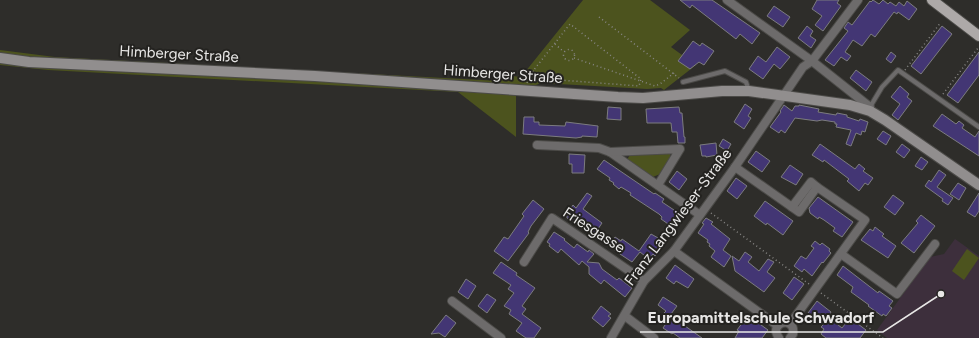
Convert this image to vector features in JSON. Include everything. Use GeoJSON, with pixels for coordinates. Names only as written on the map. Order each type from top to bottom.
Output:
{"type":"FeatureCollection","features":[{"type":"Feature","properties":{"kind":"main road"},"geometry":{"type":"LineString","coordinates":[[932,0],[979,36]]}},
{"type":"Feature","properties":{"kind":"main road","name":"Himberger Straße"},"geometry":{"type":"LineString","coordinates":[[0,58],[29,62],[315,76],[618,97],[643,98],[722,91],[750,91],[784,95],[870,109],[979,185]]}},
{"type":"Feature","properties":{"kind":"street"},"geometry":{"type":"LineString","coordinates":[[727,0],[812,61],[870,109]]}},
{"type":"Feature","properties":{"kind":"street","name":"Franz Langwieser-Straße"},"geometry":{"type":"LineString","coordinates":[[611,338],[625,316],[644,280],[674,251],[703,212],[803,67],[812,61],[858,0]]}},
{"type":"Feature","properties":{"kind":"street"},"geometry":{"type":"LineString","coordinates":[[537,145],[599,148],[610,152],[658,185],[703,212]]}},
{"type":"Feature","properties":{"kind":"street"},"geometry":{"type":"LineString","coordinates":[[610,152],[680,148],[658,185]]}},
{"type":"Feature","properties":{"kind":"street"},"geometry":{"type":"LineString","coordinates":[[735,166],[799,212],[817,187],[865,220],[790,324]]}},
{"type":"Feature","properties":{"kind":"street","name":"Friesgasse"},"geometry":{"type":"LineString","coordinates":[[524,262],[552,218],[644,280]]}},
{"type":"Feature","properties":{"kind":"street"},"geometry":{"type":"LineString","coordinates":[[841,254],[897,294],[935,244]]}},
{"type":"Feature","properties":{"kind":"street"},"geometry":{"type":"LineString","coordinates":[[674,251],[778,326]]}},
{"type":"Feature","properties":{"kind":"street"},"geometry":{"type":"LineString","coordinates":[[452,301],[501,338]]}},
{"type":"Feature","properties":{"kind":"street"},"geometry":{"type":"LineString","coordinates":[[625,316],[654,338]]}},
{"type":"Feature","properties":{"kind":"street"},"geometry":{"type":"LineString","coordinates":[[779,338],[776,331],[778,326],[785,322],[790,324],[794,331],[792,338]]}},
{"type":"Feature","properties":{"kind":"lane"},"geometry":{"type":"LineString","coordinates":[[870,109],[882,87],[898,70],[979,127]]}},
{"type":"Feature","properties":{"kind":"lane"},"geometry":{"type":"LineString","coordinates":[[683,82],[725,71],[746,82],[750,91]]}},
{"type":"Feature","properties":{"kind":"path"},"geometry":{"type":"LineString","coordinates":[[599,17],[674,73],[683,82]]}},
{"type":"Feature","properties":{"kind":"path"},"geometry":{"type":"LineString","coordinates":[[903,73],[941,22]]}},
{"type":"Feature","properties":{"kind":"path"},"geometry":{"type":"LineString","coordinates":[[523,90],[533,71],[570,24],[641,78],[641,82]]}},
{"type":"Feature","properties":{"kind":"path"},"geometry":{"type":"LineString","coordinates":[[554,44],[564,52]]}},
{"type":"Feature","properties":{"kind":"path"},"geometry":{"type":"LineString","coordinates":[[939,99],[978,48]]}},
{"type":"Feature","properties":{"kind":"path"},"geometry":{"type":"LineString","coordinates":[[564,52],[571,50],[574,53],[574,58]]}},
{"type":"Feature","properties":{"kind":"path"},"geometry":{"type":"LineString","coordinates":[[564,52],[563,57],[566,60],[571,61],[574,58],[651,86],[656,86],[674,73]]}},
{"type":"Feature","properties":{"kind":"path"},"geometry":{"type":"LineString","coordinates":[[533,71],[543,81],[560,80],[639,86],[641,82]]}},
{"type":"Feature","properties":{"kind":"path"},"geometry":{"type":"LineString","coordinates":[[703,212],[883,338]]}},
{"type":"Feature","properties":{"kind":"shaded area"},"geometry":{"type":"Polygon","coordinates":[[[955,239],[979,256],[979,338],[887,338],[877,330],[930,257],[944,254],[955,239]]]}},
{"type":"Feature","properties":{"kind":"green space"},"geometry":{"type":"Polygon","coordinates":[[[583,0],[650,0],[690,30],[671,47],[696,65],[664,90],[661,88],[647,89],[541,83],[516,93],[516,137],[458,92],[48,70],[0,65],[0,50],[55,57],[500,81],[505,75],[521,77],[583,0]]]}},
{"type":"Feature","properties":{"kind":"green space"},"geometry":{"type":"Polygon","coordinates":[[[667,152],[670,154],[670,158],[660,174],[653,177],[628,160],[630,155],[667,152]]]}},
{"type":"Feature","properties":{"kind":"green space"},"geometry":{"type":"Polygon","coordinates":[[[967,249],[979,258],[964,280],[952,271],[967,249]]]}},
{"type":"Feature","properties":{"kind":"building"},"geometry":{"type":"Polygon","coordinates":[[[680,0],[712,0],[760,33],[752,44],[740,34],[736,39],[692,5],[690,8],[680,0]]]}},
{"type":"Feature","properties":{"kind":"building"},"geometry":{"type":"Polygon","coordinates":[[[817,0],[839,0],[837,3],[841,6],[823,31],[815,25],[822,16],[812,9],[817,0]]]}},
{"type":"Feature","properties":{"kind":"building"},"geometry":{"type":"Polygon","coordinates":[[[873,0],[879,4],[883,0],[888,4],[890,2],[896,6],[899,2],[904,6],[907,1],[917,9],[909,20],[898,12],[897,14],[894,12],[875,37],[871,34],[862,46],[853,40],[845,52],[851,56],[847,61],[841,57],[834,66],[825,60],[848,31],[844,28],[848,22],[852,25],[870,1],[871,2],[873,0]]]}},
{"type":"Feature","properties":{"kind":"building"},"geometry":{"type":"Polygon","coordinates":[[[774,6],[790,17],[783,27],[767,16],[774,6]]]}},
{"type":"Feature","properties":{"kind":"building"},"geometry":{"type":"Polygon","coordinates":[[[807,26],[813,31],[810,36],[816,40],[811,48],[798,38],[807,26]]]}},
{"type":"Feature","properties":{"kind":"building"},"geometry":{"type":"Polygon","coordinates":[[[942,26],[952,34],[921,74],[911,66],[942,26]]]}},
{"type":"Feature","properties":{"kind":"building"},"geometry":{"type":"Polygon","coordinates":[[[693,41],[700,46],[702,43],[714,51],[704,65],[699,62],[690,69],[678,61],[693,41]]]}},
{"type":"Feature","properties":{"kind":"building"},"geometry":{"type":"Polygon","coordinates":[[[777,47],[790,57],[780,69],[774,64],[763,79],[749,69],[758,56],[766,62],[777,47]]]}},
{"type":"Feature","properties":{"kind":"building"},"geometry":{"type":"Polygon","coordinates":[[[891,52],[896,56],[891,63],[886,59],[891,52]]]}},
{"type":"Feature","properties":{"kind":"building"},"geometry":{"type":"Polygon","coordinates":[[[979,52],[979,75],[958,103],[947,95],[979,52]]]}},
{"type":"Feature","properties":{"kind":"building"},"geometry":{"type":"Polygon","coordinates":[[[856,70],[872,82],[866,91],[850,78],[856,70]]]}},
{"type":"Feature","properties":{"kind":"building"},"geometry":{"type":"Polygon","coordinates":[[[900,86],[909,94],[907,97],[912,101],[898,120],[892,115],[900,104],[891,97],[900,86]]]}},
{"type":"Feature","properties":{"kind":"building"},"geometry":{"type":"Polygon","coordinates":[[[745,104],[752,109],[748,116],[751,118],[744,129],[734,122],[745,104]]]}},
{"type":"Feature","properties":{"kind":"building"},"geometry":{"type":"Polygon","coordinates":[[[784,105],[792,111],[795,106],[799,105],[819,109],[818,112],[847,115],[847,117],[859,121],[860,119],[868,122],[865,132],[862,131],[861,135],[856,133],[851,146],[846,144],[851,130],[836,127],[837,124],[835,124],[835,122],[795,118],[785,133],[781,130],[779,133],[770,127],[781,112],[780,111],[784,105]]]}},
{"type":"Feature","properties":{"kind":"building"},"geometry":{"type":"Polygon","coordinates":[[[608,107],[621,108],[621,120],[607,119],[608,107]]]}},
{"type":"Feature","properties":{"kind":"building"},"geometry":{"type":"Polygon","coordinates":[[[679,107],[680,113],[682,113],[685,143],[678,143],[677,132],[672,132],[671,123],[647,123],[646,109],[679,107]]]}},
{"type":"Feature","properties":{"kind":"building"},"geometry":{"type":"Polygon","coordinates":[[[942,114],[956,124],[959,121],[964,125],[962,128],[975,137],[979,131],[979,156],[933,126],[942,114]]]}},
{"type":"Feature","properties":{"kind":"building"},"geometry":{"type":"Polygon","coordinates":[[[524,117],[534,117],[534,122],[539,122],[539,125],[565,126],[566,122],[598,126],[597,137],[582,136],[576,138],[523,134],[524,117]]]}},
{"type":"Feature","properties":{"kind":"building"},"geometry":{"type":"Polygon","coordinates":[[[883,131],[891,136],[886,145],[877,139],[883,131]]]}},
{"type":"Feature","properties":{"kind":"building"},"geometry":{"type":"Polygon","coordinates":[[[723,139],[731,144],[727,151],[719,146],[723,139]]]}},
{"type":"Feature","properties":{"kind":"building"},"geometry":{"type":"Polygon","coordinates":[[[716,143],[717,155],[706,157],[702,156],[700,145],[716,143]]]}},
{"type":"Feature","properties":{"kind":"building"},"geometry":{"type":"Polygon","coordinates":[[[820,144],[855,169],[859,164],[865,169],[863,171],[873,178],[868,185],[865,183],[859,191],[847,181],[849,179],[824,160],[823,162],[812,155],[820,144]]]}},
{"type":"Feature","properties":{"kind":"building"},"geometry":{"type":"Polygon","coordinates":[[[902,144],[910,150],[904,158],[896,152],[902,144]]]}},
{"type":"Feature","properties":{"kind":"building"},"geometry":{"type":"Polygon","coordinates":[[[756,151],[770,161],[762,172],[748,162],[756,151]]]}},
{"type":"Feature","properties":{"kind":"building"},"geometry":{"type":"Polygon","coordinates":[[[569,154],[585,155],[584,173],[572,173],[572,164],[569,164],[569,154]]]}},
{"type":"Feature","properties":{"kind":"building"},"geometry":{"type":"Polygon","coordinates":[[[921,157],[928,162],[922,170],[915,166],[921,157]]]}},
{"type":"Feature","properties":{"kind":"building"},"geometry":{"type":"Polygon","coordinates":[[[604,160],[654,194],[655,193],[664,199],[662,202],[680,214],[677,217],[680,219],[675,225],[673,224],[671,226],[661,219],[662,217],[659,214],[630,195],[631,193],[621,187],[619,189],[613,184],[614,183],[609,180],[610,178],[597,169],[604,160]]]}},
{"type":"Feature","properties":{"kind":"building"},"geometry":{"type":"Polygon","coordinates":[[[790,165],[803,174],[796,185],[781,177],[790,165]]]}},
{"type":"Feature","properties":{"kind":"building"},"geometry":{"type":"Polygon","coordinates":[[[939,170],[946,175],[937,187],[953,198],[948,205],[942,201],[943,199],[925,186],[929,180],[931,182],[939,170]]]}},
{"type":"Feature","properties":{"kind":"building"},"geometry":{"type":"Polygon","coordinates":[[[677,171],[687,179],[679,190],[669,182],[677,171]]]}},
{"type":"Feature","properties":{"kind":"building"},"geometry":{"type":"Polygon","coordinates":[[[736,178],[747,186],[737,199],[727,191],[736,178]]]}},
{"type":"Feature","properties":{"kind":"building"},"geometry":{"type":"Polygon","coordinates":[[[958,183],[966,188],[959,200],[950,194],[958,183]]]}},
{"type":"Feature","properties":{"kind":"building"},"geometry":{"type":"Polygon","coordinates":[[[587,193],[592,196],[583,209],[602,223],[594,235],[567,218],[567,213],[573,205],[576,208],[587,193]]]}},
{"type":"Feature","properties":{"kind":"building"},"geometry":{"type":"Polygon","coordinates":[[[979,193],[979,211],[975,217],[967,212],[979,193]]]}},
{"type":"Feature","properties":{"kind":"building"},"geometry":{"type":"Polygon","coordinates":[[[893,195],[904,203],[895,215],[884,207],[893,195]]]}},
{"type":"Feature","properties":{"kind":"building"},"geometry":{"type":"Polygon","coordinates":[[[818,197],[853,222],[842,237],[833,231],[835,228],[819,217],[818,219],[810,213],[809,208],[818,197]]]}},
{"type":"Feature","properties":{"kind":"building"},"geometry":{"type":"Polygon","coordinates":[[[533,200],[544,209],[531,226],[528,232],[529,233],[508,261],[494,251],[504,237],[508,239],[524,216],[522,214],[533,200]]]}},
{"type":"Feature","properties":{"kind":"building"},"geometry":{"type":"Polygon","coordinates":[[[765,201],[793,221],[783,235],[767,223],[766,225],[754,216],[765,201]]]}},
{"type":"Feature","properties":{"kind":"building"},"geometry":{"type":"Polygon","coordinates":[[[921,215],[935,226],[914,253],[901,243],[918,223],[916,221],[921,215]]]}},
{"type":"Feature","properties":{"kind":"building"},"geometry":{"type":"Polygon","coordinates":[[[706,218],[713,222],[711,224],[730,239],[723,250],[731,256],[724,267],[711,257],[715,251],[709,246],[710,244],[707,242],[708,240],[698,233],[706,218]]]}},
{"type":"Feature","properties":{"kind":"building"},"geometry":{"type":"Polygon","coordinates":[[[875,227],[884,234],[882,236],[896,246],[888,258],[861,240],[870,229],[873,231],[875,227]]]}},
{"type":"Feature","properties":{"kind":"building"},"geometry":{"type":"Polygon","coordinates":[[[554,232],[565,239],[564,240],[574,248],[577,244],[588,252],[589,250],[594,254],[587,262],[599,263],[602,269],[617,280],[619,278],[632,288],[625,297],[604,280],[601,284],[589,274],[589,267],[582,261],[579,265],[561,249],[558,253],[549,246],[550,244],[547,242],[554,232]]]}},
{"type":"Feature","properties":{"kind":"building"},"geometry":{"type":"Polygon","coordinates":[[[651,234],[660,239],[656,244],[659,246],[657,249],[659,251],[655,256],[653,254],[649,259],[640,252],[632,262],[614,250],[616,247],[611,243],[615,237],[621,241],[622,239],[639,251],[651,234]]]}},
{"type":"Feature","properties":{"kind":"building"},"geometry":{"type":"Polygon","coordinates":[[[815,241],[820,245],[822,243],[830,249],[829,251],[831,253],[823,263],[822,262],[812,276],[804,269],[802,272],[794,266],[801,256],[806,259],[814,248],[811,246],[815,241]]]}},
{"type":"Feature","properties":{"kind":"building"},"geometry":{"type":"Polygon","coordinates":[[[745,252],[752,257],[748,262],[759,271],[768,259],[774,262],[767,272],[775,278],[764,292],[735,271],[732,256],[739,261],[745,252]]]}},
{"type":"Feature","properties":{"kind":"building"},"geometry":{"type":"Polygon","coordinates":[[[501,262],[517,273],[516,275],[535,288],[522,306],[526,309],[522,314],[541,328],[534,338],[526,338],[516,331],[522,323],[509,314],[511,310],[504,306],[514,293],[508,289],[511,285],[493,273],[501,262]]]}},
{"type":"Feature","properties":{"kind":"building"},"geometry":{"type":"Polygon","coordinates":[[[675,265],[694,279],[688,288],[676,281],[674,284],[666,278],[675,265]]]}},
{"type":"Feature","properties":{"kind":"building"},"geometry":{"type":"Polygon","coordinates":[[[843,266],[878,293],[879,291],[893,301],[889,306],[892,308],[886,316],[883,314],[882,316],[851,292],[853,287],[837,275],[843,266]]]}},
{"type":"Feature","properties":{"kind":"building"},"geometry":{"type":"Polygon","coordinates":[[[794,277],[804,284],[792,300],[783,293],[794,277]]]}},
{"type":"Feature","properties":{"kind":"building"},"geometry":{"type":"Polygon","coordinates":[[[466,279],[476,286],[468,299],[458,292],[466,279]]]}},
{"type":"Feature","properties":{"kind":"building"},"geometry":{"type":"Polygon","coordinates":[[[487,294],[496,300],[487,313],[478,306],[487,294]]]}},
{"type":"Feature","properties":{"kind":"building"},"geometry":{"type":"Polygon","coordinates":[[[663,297],[677,306],[668,318],[663,314],[666,311],[658,305],[663,297]]]}},
{"type":"Feature","properties":{"kind":"building"},"geometry":{"type":"Polygon","coordinates":[[[817,301],[831,312],[828,317],[842,328],[850,318],[866,330],[860,338],[826,338],[821,334],[824,329],[821,327],[824,324],[808,313],[817,301]]]}},
{"type":"Feature","properties":{"kind":"building"},"geometry":{"type":"Polygon","coordinates":[[[601,306],[611,314],[608,316],[611,318],[603,327],[592,318],[601,306]]]}},
{"type":"Feature","properties":{"kind":"building"},"geometry":{"type":"Polygon","coordinates":[[[446,315],[456,323],[445,337],[439,333],[431,334],[446,315]]]}},
{"type":"Feature","properties":{"kind":"building"},"geometry":{"type":"Polygon","coordinates":[[[671,316],[702,338],[680,338],[663,328],[671,316]]]}},
{"type":"Feature","properties":{"kind":"building"},"geometry":{"type":"Polygon","coordinates":[[[750,317],[768,330],[762,338],[735,338],[739,331],[737,330],[743,322],[745,324],[750,317]]]}},
{"type":"Feature","properties":{"kind":"place","name":"Europamittelschule Schwadorf"},"geometry":{"type":"Point","coordinates":[941,294]}}]}
